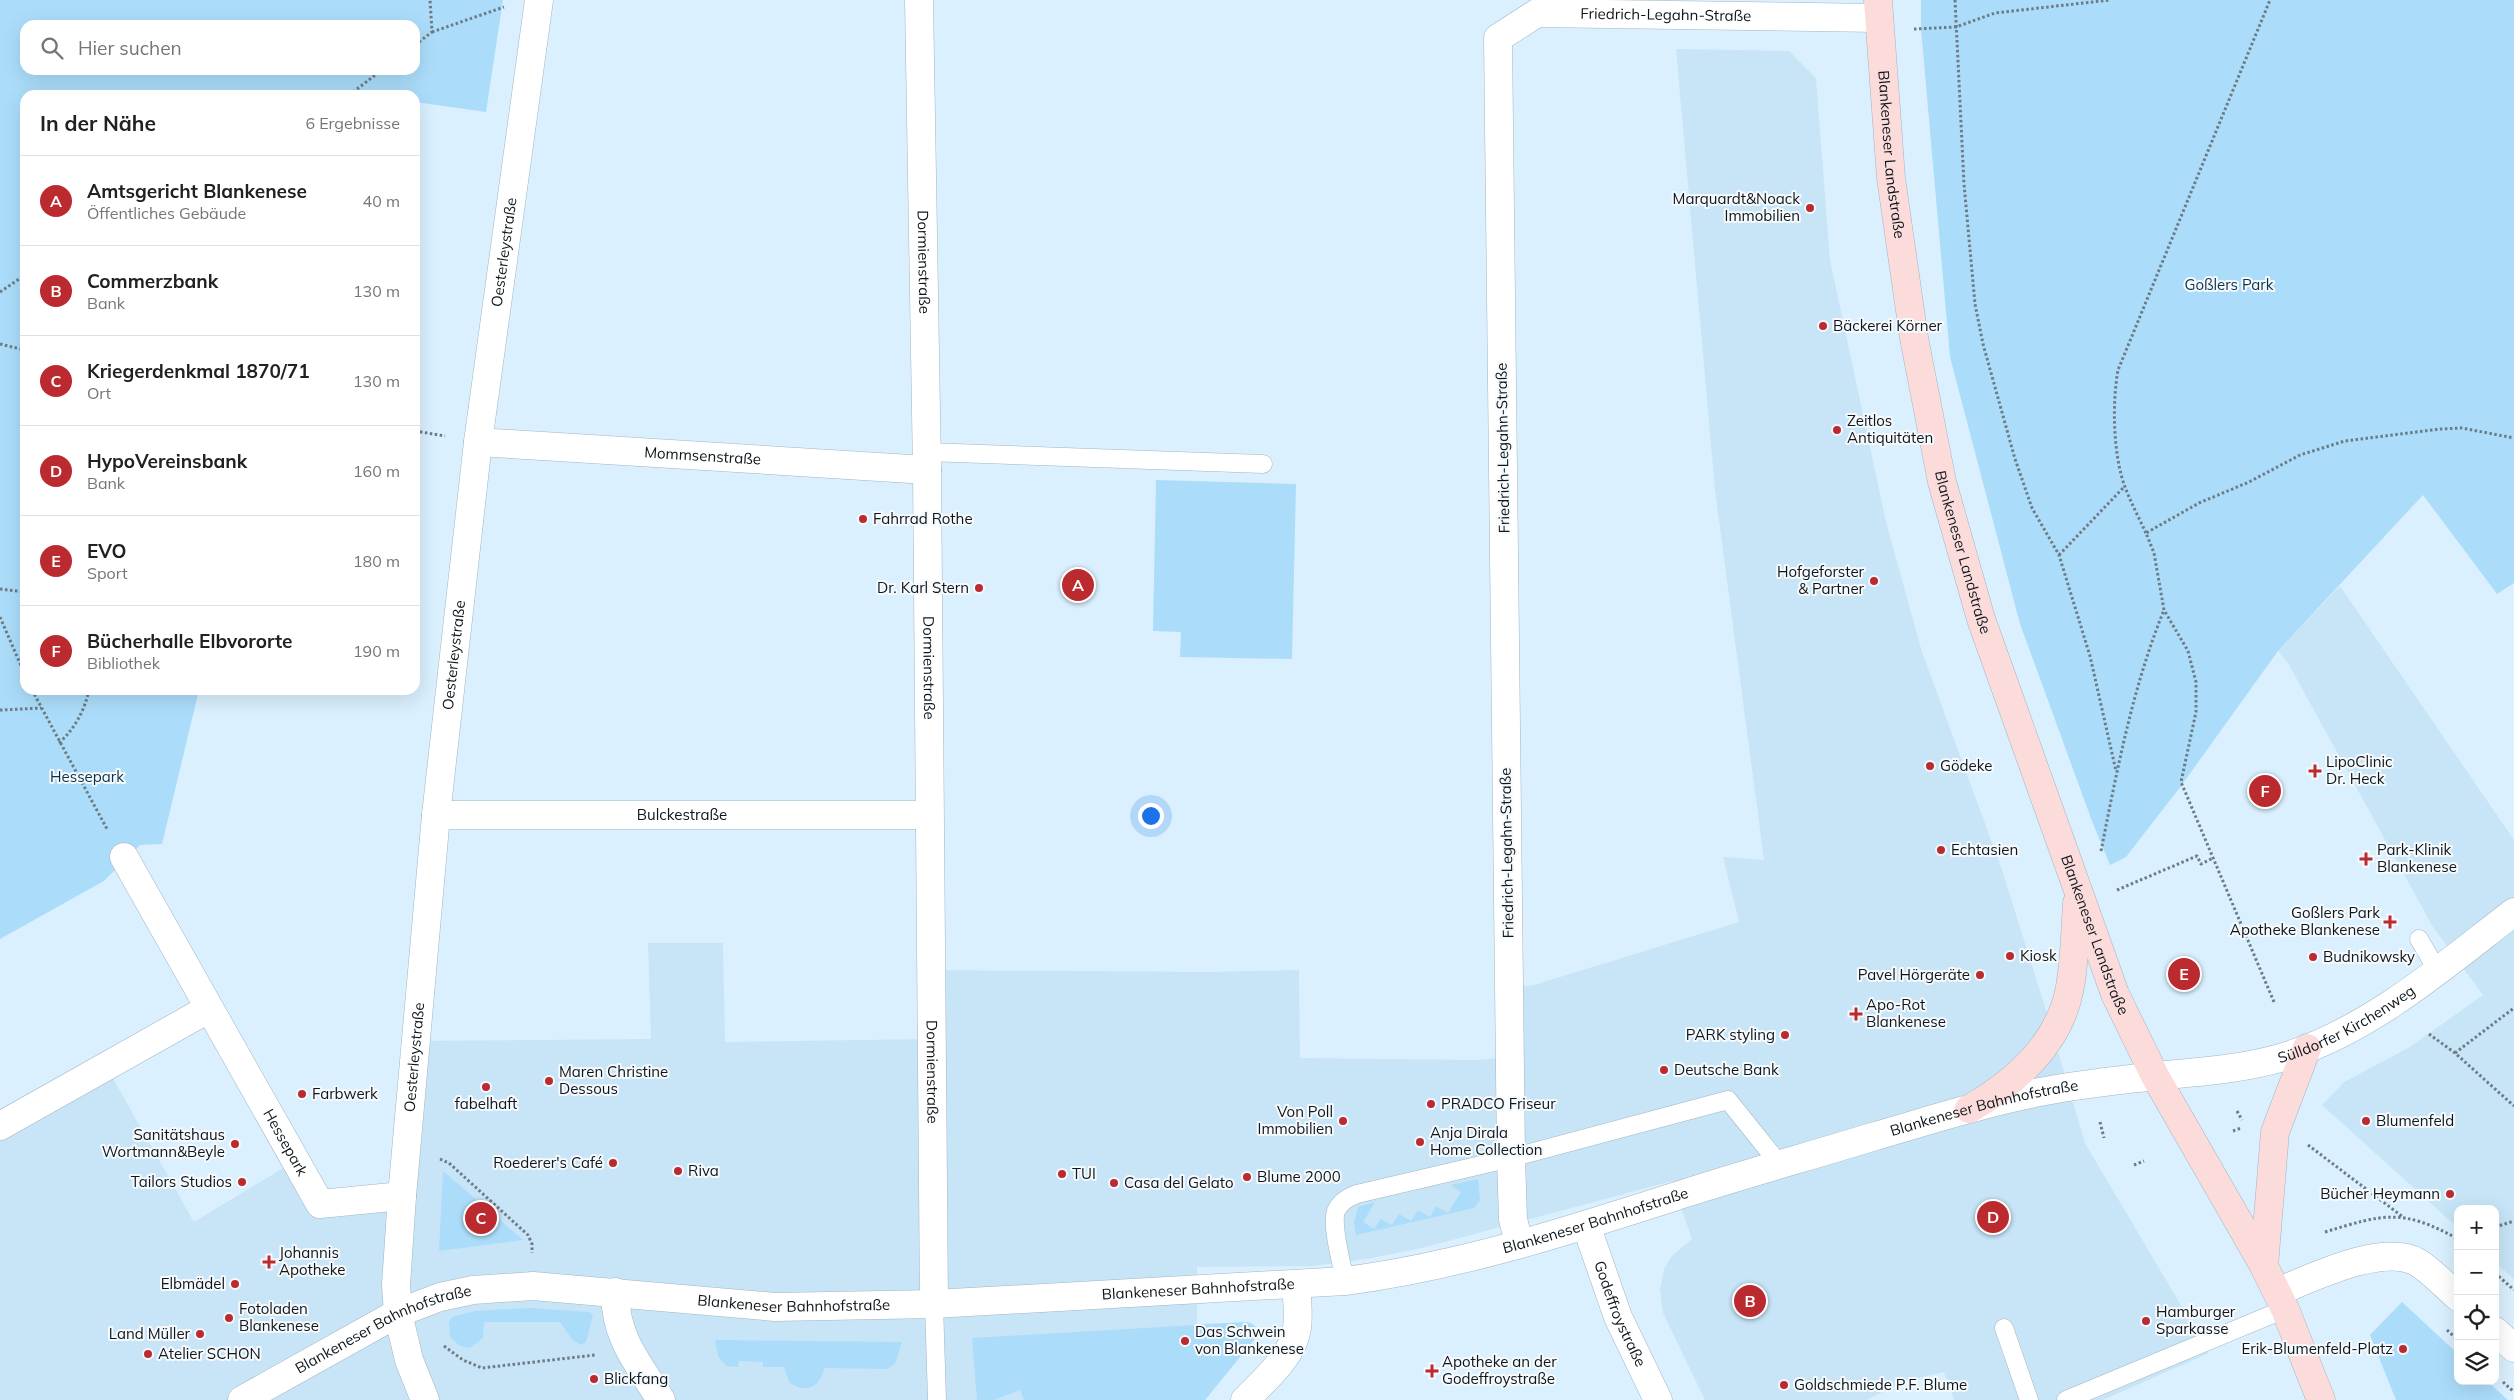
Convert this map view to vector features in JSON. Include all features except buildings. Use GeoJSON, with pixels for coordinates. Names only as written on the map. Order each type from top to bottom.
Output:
{"type":"FeatureCollection","features":[{"type":"Feature","properties":{"kind":"main road","name":"Blankeneser Landstraße"},"geometry":{"type":"LineString","coordinates":[[1878,9],[1891,178],[1914,338],[1942,482],[1981,619],[2077,894],[2115,994],[2155,1076]]}},
{"type":"Feature","properties":{"kind":"main road"},"geometry":{"type":"LineString","coordinates":[[1968,1109],[1999,1091],[2021,1074],[2035,1058],[2058,1021],[2070,989],[2077,894]]}},
{"type":"Feature","properties":{"kind":"main road"},"geometry":{"type":"LineString","coordinates":[[2264,1266],[2275,1132],[2307,1048]]}},
{"type":"Feature","properties":{"kind":"main road"},"geometry":{"type":"LineString","coordinates":[[2155,1076],[2264,1266],[2281,1301],[2321,1400]]}},
{"type":"Feature","properties":{"kind":"street","name":"Oesterleystraße"},"geometry":{"type":"LineString","coordinates":[[424,1400],[409,1360],[398,1313],[396,1285],[402,1196],[436,815],[478,442],[539,0]]}},
{"type":"Feature","properties":{"kind":"street","name":"Dormienstraße"},"geometry":{"type":"LineString","coordinates":[[919,0],[927,461],[934,1304]]}},
{"type":"Feature","properties":{"kind":"street","name":"Friedrich-Legahn-Straße"},"geometry":{"type":"LineString","coordinates":[[1519,1244],[1514,1218],[1510,1158],[1498,38],[1537,12],[1878,9]]}},
{"type":"Feature","properties":{"kind":"street","name":"Mommsenstraße"},"geometry":{"type":"LineString","coordinates":[[478,442],[927,461]]}},
{"type":"Feature","properties":{"kind":"street","name":"Bulckestraße"},"geometry":{"type":"LineString","coordinates":[[436,815],[929,815]]}},
{"type":"Feature","properties":{"kind":"street","name":"Hessepark"},"geometry":{"type":"LineString","coordinates":[[124,857],[208,1009],[320,1204],[402,1196]]}},
{"type":"Feature","properties":{"kind":"street","name":"Sülldorfer Kirchenweg"},"geometry":{"type":"LineString","coordinates":[[2155,1076],[2215,1071],[2254,1064],[2307,1048],[2353,1026],[2391,1004],[2514,912]]}},
{"type":"Feature","properties":{"kind":"street"},"geometry":{"type":"LineString","coordinates":[[0,1126],[208,1009]]}},
{"type":"Feature","properties":{"kind":"street","name":"Blankeneser Bahnhofstraße"},"geometry":{"type":"LineString","coordinates":[[242,1400],[398,1313],[440,1297],[473,1290],[532,1286],[775,1307],[934,1304],[1210,1287],[1296,1285],[1345,1281],[1398,1274],[1450,1263],[1519,1244],[1968,1109],[2030,1094],[2092,1083],[2155,1076]]}},
{"type":"Feature","properties":{"kind":"street","name":"Godeffroystraße"},"geometry":{"type":"LineString","coordinates":[[1586,1225],[1618,1317],[1658,1400]]}},
{"type":"Feature","properties":{"kind":"street"},"geometry":{"type":"LineString","coordinates":[[2281,1301],[2361,1261],[2390,1255],[2416,1262],[2456,1295]]}},
{"type":"Feature","properties":{"kind":"street"},"geometry":{"type":"LineString","coordinates":[[1245,1400],[1282,1360],[1291,1346],[1296,1330],[1296,1285]]}},
{"type":"Feature","properties":{"kind":"street"},"geometry":{"type":"LineString","coordinates":[[615,1292],[615,1314],[626,1342],[661,1400]]}},
{"type":"Feature","properties":{"kind":"street"},"geometry":{"type":"LineString","coordinates":[[2499,1335],[2514,1348]]}},
{"type":"Feature","properties":{"kind":"lane"},"geometry":{"type":"LineString","coordinates":[[927,461],[1263,464]]}},
{"type":"Feature","properties":{"kind":"lane"},"geometry":{"type":"LineString","coordinates":[[2419,939],[2445,964]]}},
{"type":"Feature","properties":{"kind":"lane"},"geometry":{"type":"LineString","coordinates":[[1345,1281],[1335,1221],[1336,1211],[1349,1197],[1510,1158],[1728,1100],[1780,1165]]}},
{"type":"Feature","properties":{"kind":"lane"},"geometry":{"type":"LineString","coordinates":[[2066,1400],[2281,1301]]}},
{"type":"Feature","properties":{"kind":"lane"},"geometry":{"type":"LineString","coordinates":[[934,1304],[938,1400]]}},
{"type":"Feature","properties":{"kind":"lane"},"geometry":{"type":"LineString","coordinates":[[2004,1328],[2030,1400]]}},
{"type":"Feature","properties":{"kind":"path"},"geometry":{"type":"LineString","coordinates":[[430,0],[432,32]]}},
{"type":"Feature","properties":{"kind":"path"},"geometry":{"type":"LineString","coordinates":[[1955,0],[1964,184],[1974,304],[1983,344],[2032,508],[2059,555],[2090,656],[2116,771]]}},
{"type":"Feature","properties":{"kind":"path"},"geometry":{"type":"LineString","coordinates":[[1916,29],[1956,27],[1995,13],[2110,0]]}},
{"type":"Feature","properties":{"kind":"path"},"geometry":{"type":"LineString","coordinates":[[2270,0],[2118,370],[2115,388],[2115,431],[2125,486],[2154,553],[2164,610],[2188,651],[2196,682],[2196,712],[2181,782],[2274,1002]]}},
{"type":"Feature","properties":{"kind":"path"},"geometry":{"type":"LineString","coordinates":[[420,41],[432,32],[507,6]]}},
{"type":"Feature","properties":{"kind":"path"},"geometry":{"type":"LineString","coordinates":[[356,90],[375,75]]}},
{"type":"Feature","properties":{"kind":"path"},"geometry":{"type":"LineString","coordinates":[[0,292],[20,278]]}},
{"type":"Feature","properties":{"kind":"path"},"geometry":{"type":"LineString","coordinates":[[0,344],[20,349]]}},
{"type":"Feature","properties":{"kind":"path"},"geometry":{"type":"LineString","coordinates":[[2146,532],[2199,504],[2250,482],[2300,455],[2345,441],[2462,428],[2514,438]]}},
{"type":"Feature","properties":{"kind":"path"},"geometry":{"type":"LineString","coordinates":[[2059,555],[2125,486]]}},
{"type":"Feature","properties":{"kind":"path"},"geometry":{"type":"LineString","coordinates":[[0,589],[20,591]]}},
{"type":"Feature","properties":{"kind":"path"},"geometry":{"type":"LineString","coordinates":[[2101,851],[2116,771],[2151,641],[2164,610]]}},
{"type":"Feature","properties":{"kind":"path"},"geometry":{"type":"LineString","coordinates":[[0,617],[20,663]]}},
{"type":"Feature","properties":{"kind":"path"},"geometry":{"type":"LineString","coordinates":[[34,695],[59,743],[124,857]]}},
{"type":"Feature","properties":{"kind":"path"},"geometry":{"type":"LineString","coordinates":[[59,743],[68,734],[82,713],[87,695]]}},
{"type":"Feature","properties":{"kind":"path"},"geometry":{"type":"LineString","coordinates":[[0,710],[41,708]]}},
{"type":"Feature","properties":{"kind":"path"},"geometry":{"type":"LineString","coordinates":[[2117,890],[2197,856],[2201,864],[2213,858]]}},
{"type":"Feature","properties":{"kind":"path"},"geometry":{"type":"LineString","coordinates":[[2455,1053],[2514,1008]]}},
{"type":"Feature","properties":{"kind":"path"},"geometry":{"type":"LineString","coordinates":[[2429,1034],[2455,1053],[2514,1106]]}},
{"type":"Feature","properties":{"kind":"path"},"geometry":{"type":"LineString","coordinates":[[2100,1122],[2104,1138]]}},
{"type":"Feature","properties":{"kind":"path"},"geometry":{"type":"LineString","coordinates":[[2304,1142],[2403,1217]]}},
{"type":"Feature","properties":{"kind":"path"},"geometry":{"type":"LineString","coordinates":[[406,1148],[449,1163],[528,1234],[532,1244],[532,1286]]}},
{"type":"Feature","properties":{"kind":"path"},"geometry":{"type":"LineString","coordinates":[[2134,1164],[2144,1161]]}},
{"type":"Feature","properties":{"kind":"path"},"geometry":{"type":"LineString","coordinates":[[2499,1226],[2514,1221]]}},
{"type":"Feature","properties":{"kind":"path"},"geometry":{"type":"LineString","coordinates":[[2499,1277],[2514,1290]]}},
{"type":"Feature","properties":{"kind":"path"},"geometry":{"type":"LineString","coordinates":[[2444,1327],[2454,1336]]}},
{"type":"Feature","properties":{"kind":"path"},"geometry":{"type":"LineString","coordinates":[[444,1346],[463,1360],[482,1368],[586,1357],[607,1352],[626,1342]]}},
{"type":"Feature","properties":{"kind":"shaded area"},"geometry":{"type":"Polygon","coordinates":[[[1676,49],[1789,51],[1816,78],[1830,260],[1886,522],[1922,652],[2002,870],[2085,1143],[2209,1353],[2103,1400],[1954,1400],[1944,1372],[1902,1382],[1867,1400],[1705,1400],[1663,1313],[1660,1289],[1664,1269],[1672,1256],[1692,1239],[1672,1181],[1422,1248],[1367,1259],[1312,1266],[1197,1267],[1197,1324],[1247,1322],[1252,1323],[1258,1330],[1254,1339],[1205,1400],[0,1400],[0,1126],[106,1066],[194,1222],[295,1161],[320,1204],[401,1196],[416,1041],[651,1039],[648,943],[723,943],[725,1042],[930,1039],[930,970],[1209,972],[1299,970],[1300,1058],[1476,1060],[1509,1057],[1508,988],[1534,985],[1739,922],[1723,857],[1764,860],[1715,490],[1676,49]]]}},
{"type":"Feature","properties":{"kind":"shaded area"},"geometry":{"type":"Polygon","coordinates":[[[2340,586],[2514,840],[2514,1279],[2499,1266],[2499,1205],[2454,1205],[2454,1224],[2322,1105],[2344,1082],[2410,1047],[2483,995],[2433,927],[2288,663],[2278,651],[2340,586]]]}},
{"type":"Feature","properties":{"kind":"green space","name":"Hessepark"},"geometry":{"type":"Polygon","coordinates":[[[0,0],[503,0],[486,112],[420,103],[420,90],[20,90],[20,695],[198,695],[162,844],[140,845],[104,881],[0,939],[0,0]]]}},
{"type":"Feature","properties":{"kind":"green space","name":"Goßlers Park"},"geometry":{"type":"Polygon","coordinates":[[[1921,0],[2514,0],[2514,583],[2497,594],[2423,495],[2278,651],[2181,786],[2126,857],[2110,865],[2020,624],[1950,357],[1921,29],[1921,0]]]}},
{"type":"Feature","properties":{"kind":"green space"},"geometry":{"type":"Polygon","coordinates":[[[1156,480],[1296,484],[1292,659],[1180,657],[1181,632],[1153,631],[1156,480]]]}},
{"type":"Feature","properties":{"kind":"green space"},"geometry":{"type":"Polygon","coordinates":[[[443,1171],[523,1240],[439,1251],[443,1171]]]}},
{"type":"Feature","properties":{"kind":"green space"},"geometry":{"type":"Polygon","coordinates":[[[1478,1179],[1480,1200],[1474,1208],[1356,1235],[1354,1223],[1358,1207],[1375,1202],[1363,1222],[1374,1229],[1381,1219],[1392,1225],[1399,1214],[1411,1221],[1418,1210],[1430,1217],[1436,1206],[1448,1213],[1461,1192],[1451,1185],[1478,1179]]]}},
{"type":"Feature","properties":{"kind":"green space"},"geometry":{"type":"Polygon","coordinates":[[[2402,1302],[2454,1350],[2454,1385],[2491,1385],[2508,1400],[2396,1400],[2370,1335],[2402,1302]]]}},
{"type":"Feature","properties":{"kind":"green space"},"geometry":{"type":"Polygon","coordinates":[[[529,1308],[589,1312],[593,1315],[586,1342],[581,1345],[573,1341],[560,1322],[484,1322],[483,1338],[470,1348],[460,1346],[450,1337],[449,1323],[452,1317],[475,1311],[529,1308]]]}},
{"type":"Feature","properties":{"kind":"green space"},"geometry":{"type":"Polygon","coordinates":[[[1247,1322],[1255,1326],[1258,1335],[1205,1400],[1024,1400],[1020,1390],[994,1400],[977,1400],[972,1338],[1247,1322]]]}},
{"type":"Feature","properties":{"kind":"green space"},"geometry":{"type":"Polygon","coordinates":[[[715,1340],[902,1342],[895,1364],[887,1369],[824,1368],[820,1380],[816,1384],[811,1387],[801,1388],[789,1382],[784,1367],[763,1367],[763,1362],[739,1361],[738,1367],[726,1366],[718,1356],[715,1340]]]}},
{"type":"Feature","properties":{"kind":"place","name":"Marquardt&Noack Immobilien"},"geometry":{"type":"Point","coordinates":[1810,208]}},
{"type":"Feature","properties":{"kind":"place","name":"Bäckerei Körner"},"geometry":{"type":"Point","coordinates":[1823,326]}},
{"type":"Feature","properties":{"kind":"place","name":"Zeitlos Antiquitäten"},"geometry":{"type":"Point","coordinates":[1837,430]}},
{"type":"Feature","properties":{"kind":"place","name":"Fahrrad Rothe"},"geometry":{"type":"Point","coordinates":[863,519]}},
{"type":"Feature","properties":{"kind":"place","name":"Hofgeforster & Partner"},"geometry":{"type":"Point","coordinates":[1874,581]}},
{"type":"Feature","properties":{"kind":"place","name":"Amtsgericht Blankenese"},"geometry":{"type":"Point","coordinates":[1078,585]}},
{"type":"Feature","properties":{"kind":"place","name":"Dr. Karl Stern"},"geometry":{"type":"Point","coordinates":[979,588]}},
{"type":"Feature","properties":{"kind":"place","name":"Gödeke"},"geometry":{"type":"Point","coordinates":[1930,766]}},
{"type":"Feature","properties":{"kind":"place","name":"LipoClinic Dr. Heck"},"geometry":{"type":"Point","coordinates":[2315,771]}},
{"type":"Feature","properties":{"kind":"place","name":"Bücherhalle Elbvororte"},"geometry":{"type":"Point","coordinates":[2265,791]}},
{"type":"Feature","properties":{"kind":"place","name":"Echtasien"},"geometry":{"type":"Point","coordinates":[1941,850]}},
{"type":"Feature","properties":{"kind":"place","name":"Park-Klinik Blankenese"},"geometry":{"type":"Point","coordinates":[2366,859]}},
{"type":"Feature","properties":{"kind":"place","name":"Goßlers Park Apotheke Blankenese"},"geometry":{"type":"Point","coordinates":[2390,922]}},
{"type":"Feature","properties":{"kind":"place","name":"Kiosk"},"geometry":{"type":"Point","coordinates":[2010,956]}},
{"type":"Feature","properties":{"kind":"place","name":"Budnikowsky"},"geometry":{"type":"Point","coordinates":[2313,957]}},
{"type":"Feature","properties":{"kind":"place","name":"EVO"},"geometry":{"type":"Point","coordinates":[2184,974]}},
{"type":"Feature","properties":{"kind":"place","name":"Pavel Hörgeräte"},"geometry":{"type":"Point","coordinates":[1980,975]}},
{"type":"Feature","properties":{"kind":"place","name":"Apo-Rot Blankenese"},"geometry":{"type":"Point","coordinates":[1856,1014]}},
{"type":"Feature","properties":{"kind":"place","name":"PARK styling"},"geometry":{"type":"Point","coordinates":[1785,1035]}},
{"type":"Feature","properties":{"kind":"place","name":"Deutsche Bank"},"geometry":{"type":"Point","coordinates":[1664,1070]}},
{"type":"Feature","properties":{"kind":"place","name":"Maren Christine Dessous"},"geometry":{"type":"Point","coordinates":[549,1081]}},
{"type":"Feature","properties":{"kind":"place","name":"fabelhaft"},"geometry":{"type":"Point","coordinates":[486,1087]}},
{"type":"Feature","properties":{"kind":"place","name":"Farbwerk"},"geometry":{"type":"Point","coordinates":[302,1094]}},
{"type":"Feature","properties":{"kind":"place","name":"PRADCO Friseur"},"geometry":{"type":"Point","coordinates":[1431,1104]}},
{"type":"Feature","properties":{"kind":"place","name":"Von Poll Immobilien"},"geometry":{"type":"Point","coordinates":[1343,1121]}},
{"type":"Feature","properties":{"kind":"place","name":"Blumenfeld"},"geometry":{"type":"Point","coordinates":[2366,1121]}},
{"type":"Feature","properties":{"kind":"place","name":"Anja Dirala Home Collection"},"geometry":{"type":"Point","coordinates":[1420,1142]}},
{"type":"Feature","properties":{"kind":"place","name":"Sanitätshaus Wortmann&Beyle"},"geometry":{"type":"Point","coordinates":[235,1144]}},
{"type":"Feature","properties":{"kind":"place","name":"Roederer's Café"},"geometry":{"type":"Point","coordinates":[613,1163]}},
{"type":"Feature","properties":{"kind":"place","name":"Riva"},"geometry":{"type":"Point","coordinates":[678,1171]}},
{"type":"Feature","properties":{"kind":"place","name":"TUI"},"geometry":{"type":"Point","coordinates":[1062,1174]}},
{"type":"Feature","properties":{"kind":"place","name":"Blume 2000"},"geometry":{"type":"Point","coordinates":[1247,1177]}},
{"type":"Feature","properties":{"kind":"place","name":"Tailors Studios"},"geometry":{"type":"Point","coordinates":[242,1182]}},
{"type":"Feature","properties":{"kind":"place","name":"Casa del Gelato"},"geometry":{"type":"Point","coordinates":[1114,1183]}},
{"type":"Feature","properties":{"kind":"place","name":"Bücher Heymann"},"geometry":{"type":"Point","coordinates":[2450,1194]}},
{"type":"Feature","properties":{"kind":"place","name":"HypoVereinsbank"},"geometry":{"type":"Point","coordinates":[1993,1217]}},
{"type":"Feature","properties":{"kind":"place","name":"Kriegerdenkmal 1870/71"},"geometry":{"type":"Point","coordinates":[481,1218]}},
{"type":"Feature","properties":{"kind":"place","name":"Johannis Apotheke"},"geometry":{"type":"Point","coordinates":[269,1262]}},
{"type":"Feature","properties":{"kind":"place","name":"Elbmädel"},"geometry":{"type":"Point","coordinates":[235,1284]}},
{"type":"Feature","properties":{"kind":"place","name":"Commerzbank"},"geometry":{"type":"Point","coordinates":[1750,1301]}},
{"type":"Feature","properties":{"kind":"place","name":"Fotoladen Blankenese"},"geometry":{"type":"Point","coordinates":[229,1318]}},
{"type":"Feature","properties":{"kind":"place","name":"Hamburger Sparkasse"},"geometry":{"type":"Point","coordinates":[2146,1321]}},
{"type":"Feature","properties":{"kind":"place","name":"Land Müller"},"geometry":{"type":"Point","coordinates":[200,1334]}},
{"type":"Feature","properties":{"kind":"place","name":"Das Schwein von Blankenese"},"geometry":{"type":"Point","coordinates":[1185,1341]}},
{"type":"Feature","properties":{"kind":"place","name":"Erik-Blumenfeld-Platz"},"geometry":{"type":"Point","coordinates":[2403,1349]}},
{"type":"Feature","properties":{"kind":"place","name":"Atelier SCHON"},"geometry":{"type":"Point","coordinates":[148,1354]}},
{"type":"Feature","properties":{"kind":"place","name":"Apotheke an der Godeffroystraße"},"geometry":{"type":"Point","coordinates":[1432,1371]}},
{"type":"Feature","properties":{"kind":"place","name":"Blickfang"},"geometry":{"type":"Point","coordinates":[594,1379]}},
{"type":"Feature","properties":{"kind":"place","name":"Goldschmiede P.F. Blume"},"geometry":{"type":"Point","coordinates":[1784,1385]}}]}
